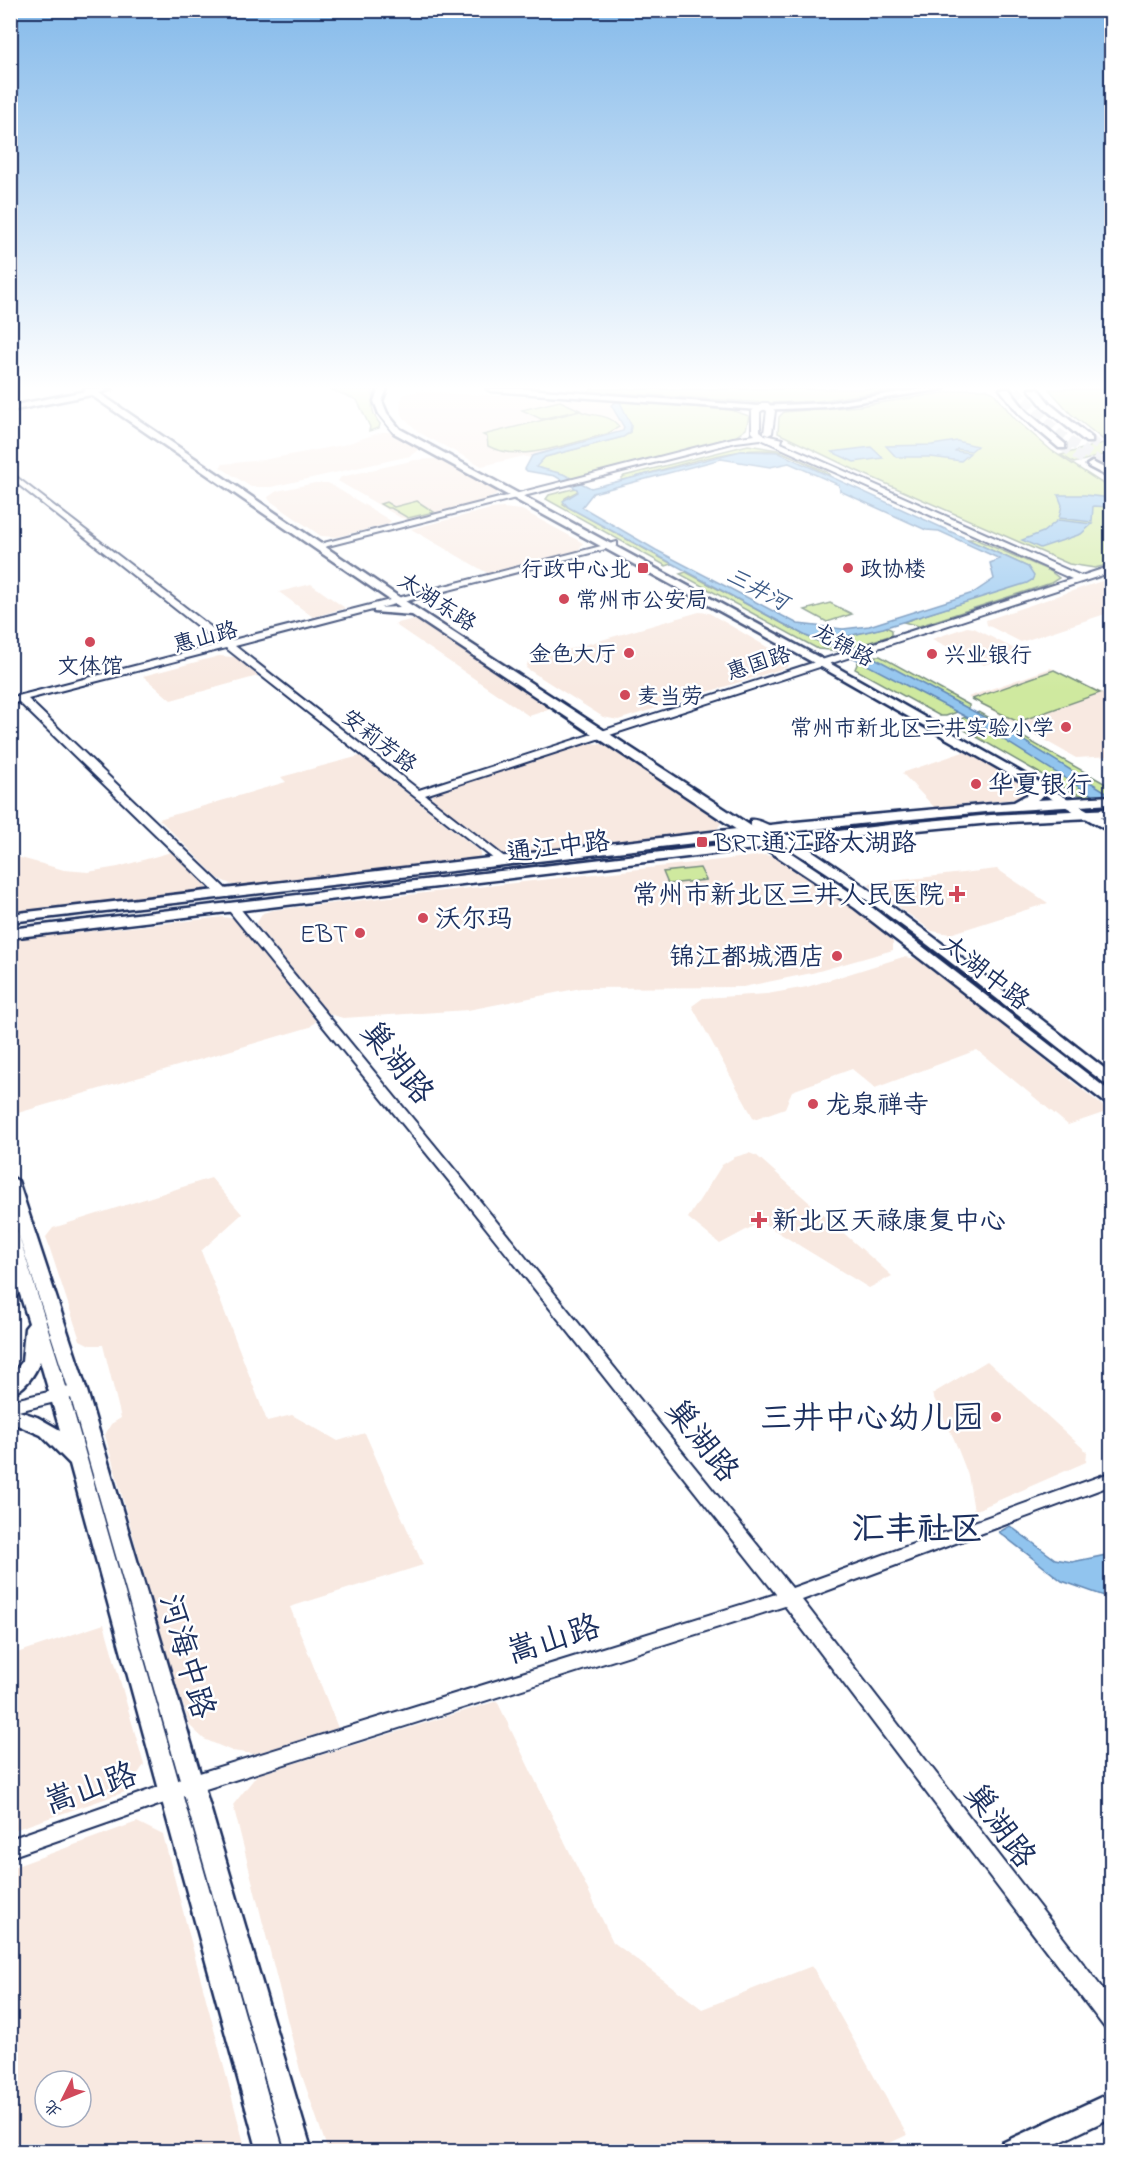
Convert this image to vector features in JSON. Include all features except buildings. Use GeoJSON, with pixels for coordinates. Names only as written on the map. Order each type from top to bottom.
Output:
{"type":"FeatureCollection","features":[{"type":"Feature","properties":{"kind":"main road","name":"太湖东路"},"geometry":{"type":"LineString","coordinates":[[243,490],[323,544],[420,615],[609,733]]}},
{"type":"Feature","properties":{"kind":"main road","name":"龙锦路"},"geometry":{"type":"LineString","coordinates":[[508,490],[1095,808],[1112,822]]}},
{"type":"Feature","properties":{"kind":"main road","name":"龙锦路"},"geometry":{"type":"LineString","coordinates":[[509,490],[519,496]]}},
{"type":"Feature","properties":{"kind":"main road","name":"太湖东路"},"geometry":{"type":"LineString","coordinates":[[323,544],[381,590],[402,601],[609,733],[762,835]]}},
{"type":"Feature","properties":{"kind":"main road"},"geometry":{"type":"LineString","coordinates":[[375,609],[383,601],[384,596],[381,590]]}},
{"type":"Feature","properties":{"kind":"main road"},"geometry":{"type":"LineString","coordinates":[[375,609],[394,609],[420,615]]}},
{"type":"Feature","properties":{"kind":"main road"},"geometry":{"type":"LineString","coordinates":[[828,663],[1067,802],[1095,808],[1112,801]]}},
{"type":"Feature","properties":{"kind":"main road"},"geometry":{"type":"LineString","coordinates":[[1022,805],[1037,795],[1036,787],[1031,782]]}},
{"type":"Feature","properties":{"kind":"main road","name":"通江中路"},"geometry":{"type":"LineString","coordinates":[[10,918],[503,861],[1067,802]]}},
{"type":"Feature","properties":{"kind":"main road","name":"龙锦路"},"geometry":{"type":"LineString","coordinates":[[1095,808],[1112,829]]}},
{"type":"Feature","properties":{"kind":"main road","name":"通江中路"},"geometry":{"type":"LineString","coordinates":[[10,934],[234,909],[762,835],[789,842],[1095,808]]}},
{"type":"Feature","properties":{"kind":"main road","name":"太湖中路"},"geometry":{"type":"LineString","coordinates":[[762,835],[860,905],[1112,1101]]}},
{"type":"Feature","properties":{"kind":"main road","name":"太湖中路"},"geometry":{"type":"LineString","coordinates":[[789,842],[875,899],[1112,1082]]}},
{"type":"Feature","properties":{"kind":"main road","name":"河海中路"},"geometry":{"type":"LineString","coordinates":[[10,1181],[68,1389],[193,1784],[299,2151]]}},
{"type":"Feature","properties":{"kind":"main road","name":"河海中路"},"geometry":{"type":"LineString","coordinates":[[10,1233],[34,1313],[68,1389],[80,1467],[272,2151]]}},
{"type":"Feature","properties":{"kind":"main road"},"geometry":{"type":"LineString","coordinates":[[10,1388],[26,1374],[34,1358],[34,1313]]}},
{"type":"Feature","properties":{"kind":"main road"},"geometry":{"type":"LineString","coordinates":[[10,1415],[35,1422],[52,1432],[68,1449],[80,1467]]}},
{"type":"Feature","properties":{"kind":"main road"},"geometry":{"type":"LineString","coordinates":[[1011,2151],[1112,2104]]}},
{"type":"Feature","properties":{"kind":"main road"},"geometry":{"type":"LineString","coordinates":[[1072,2151],[1112,2133]]}},
{"type":"Feature","properties":{"kind":"street","name":"安莉芳路"},"geometry":{"type":"LineString","coordinates":[[30,490],[503,861]]}},
{"type":"Feature","properties":{"kind":"street"},"geometry":{"type":"LineString","coordinates":[[323,544],[544,490]]}},
{"type":"Feature","properties":{"kind":"street"},"geometry":{"type":"LineString","coordinates":[[881,490],[1085,580],[1112,576]]}},
{"type":"Feature","properties":{"kind":"street"},"geometry":{"type":"LineString","coordinates":[[887,490],[1085,580]]}},
{"type":"Feature","properties":{"kind":"street","name":"惠山路"},"geometry":{"type":"LineString","coordinates":[[17,702],[610,545]]}},
{"type":"Feature","properties":{"kind":"street"},"geometry":{"type":"LineString","coordinates":[[417,794],[609,733],[627,731],[1085,580],[1112,569]]}},
{"type":"Feature","properties":{"kind":"street"},"geometry":{"type":"LineString","coordinates":[[17,702],[224,894]]}},
{"type":"Feature","properties":{"kind":"street","name":"巢湖路"},"geometry":{"type":"LineString","coordinates":[[234,909],[454,1178],[789,1597],[1112,2019]]}},
{"type":"Feature","properties":{"kind":"street"},"geometry":{"type":"LineString","coordinates":[[10,1398],[68,1389]]}},
{"type":"Feature","properties":{"kind":"street"},"geometry":{"type":"LineString","coordinates":[[10,1407],[68,1389]]}},
{"type":"Feature","properties":{"kind":"street","name":"嵩山路"},"geometry":{"type":"LineString","coordinates":[[10,1848],[193,1784],[789,1597],[1112,1478]]}},
{"type":"Feature","properties":{"kind":"shaded area"},"geometry":{"type":"Polygon","coordinates":[[[339,490],[391,521],[388,524],[336,537],[321,536],[269,500],[268,497],[277,491],[339,490]]]}},
{"type":"Feature","properties":{"kind":"shaded area"},"geometry":{"type":"Polygon","coordinates":[[[353,490],[495,490],[497,493],[481,502],[409,519],[401,518],[353,490]]]}},
{"type":"Feature","properties":{"kind":"shaded area"},"geometry":{"type":"Polygon","coordinates":[[[491,509],[522,510],[583,543],[578,551],[489,574],[411,529],[491,509]]]}},
{"type":"Feature","properties":{"kind":"shaded area"},"geometry":{"type":"Polygon","coordinates":[[[1111,578],[1111,612],[1021,642],[987,625],[986,620],[1111,578]]]}},
{"type":"Feature","properties":{"kind":"shaded area"},"geometry":{"type":"Polygon","coordinates":[[[311,584],[345,608],[313,617],[279,592],[311,584]]]}},
{"type":"Feature","properties":{"kind":"shaded area"},"geometry":{"type":"Polygon","coordinates":[[[699,612],[709,613],[786,658],[789,663],[788,667],[618,720],[603,717],[526,668],[528,662],[532,660],[699,612]]]}},
{"type":"Feature","properties":{"kind":"shaded area"},"geometry":{"type":"Polygon","coordinates":[[[418,618],[554,708],[529,716],[394,624],[418,618]]]}},
{"type":"Feature","properties":{"kind":"shaded area"},"geometry":{"type":"Polygon","coordinates":[[[967,627],[974,628],[1020,652],[984,665],[932,639],[967,627]]]}},
{"type":"Feature","properties":{"kind":"shaded area"},"geometry":{"type":"Polygon","coordinates":[[[219,656],[235,657],[258,676],[171,700],[143,676],[219,656]]]}},
{"type":"Feature","properties":{"kind":"shaded area","name":"常州市新北区三井实验小学"},"geometry":{"type":"Polygon","coordinates":[[[1051,668],[1111,697],[1111,756],[1076,758],[968,697],[1051,668]]]}},
{"type":"Feature","properties":{"kind":"shaded area"},"geometry":{"type":"Polygon","coordinates":[[[590,743],[612,745],[719,817],[721,823],[717,829],[709,833],[515,857],[497,852],[431,797],[435,792],[590,743]]]}},
{"type":"Feature","properties":{"kind":"shaded area"},"geometry":{"type":"Polygon","coordinates":[[[969,750],[1026,782],[1032,789],[1027,795],[1016,799],[934,807],[902,773],[969,750]]]}},
{"type":"Feature","properties":{"kind":"shaded area"},"geometry":{"type":"Polygon","coordinates":[[[360,756],[481,852],[480,856],[472,861],[237,887],[219,879],[159,819],[286,782],[281,777],[360,756]]]}},
{"type":"Feature","properties":{"kind":"shaded area"},"geometry":{"type":"Polygon","coordinates":[[[175,851],[207,884],[206,888],[198,892],[11,912],[10,855],[64,870],[88,872],[118,867],[175,851]]]}},
{"type":"Feature","properties":{"kind":"shaded area"},"geometry":{"type":"Polygon","coordinates":[[[765,855],[779,858],[838,896],[873,922],[893,941],[893,950],[812,973],[743,987],[581,988],[468,1010],[343,1018],[329,1014],[256,924],[263,913],[273,910],[765,855]]]}},
{"type":"Feature","properties":{"kind":"shaded area","name":"常州市新北区三井人民医院"},"geometry":{"type":"Polygon","coordinates":[[[997,869],[1048,903],[950,934],[932,931],[867,884],[997,869]]]}},
{"type":"Feature","properties":{"kind":"shaded area"},"geometry":{"type":"Polygon","coordinates":[[[223,917],[236,919],[316,1021],[310,1027],[18,1113],[11,1112],[10,940],[223,917]]]}},
{"type":"Feature","properties":{"kind":"shaded area"},"geometry":{"type":"Polygon","coordinates":[[[903,957],[919,959],[1109,1111],[1068,1125],[977,1050],[875,1088],[852,1069],[792,1091],[785,1108],[754,1119],[692,1006],[703,998],[767,994],[807,987],[903,957]]]}},
{"type":"Feature","properties":{"kind":"shaded area","name":"新北区天禄康复中心"},"geometry":{"type":"Polygon","coordinates":[[[749,1153],[757,1156],[892,1276],[869,1288],[761,1222],[720,1244],[688,1218],[722,1165],[735,1157],[749,1153]]]}},
{"type":"Feature","properties":{"kind":"shaded area"},"geometry":{"type":"Polygon","coordinates":[[[211,1178],[242,1214],[201,1251],[267,1421],[292,1415],[338,1441],[365,1433],[423,1565],[290,1607],[338,1728],[254,1754],[232,1751],[204,1739],[190,1726],[164,1646],[105,1435],[111,1424],[121,1418],[103,1345],[90,1345],[80,1340],[46,1237],[53,1228],[211,1178]]]}},
{"type":"Feature","properties":{"kind":"shaded area","name":"三井中心幼儿园"},"geometry":{"type":"Polygon","coordinates":[[[987,1361],[1087,1452],[1086,1462],[974,1511],[968,1475],[954,1439],[932,1394],[987,1361]]]}},
{"type":"Feature","properties":{"kind":"shaded area"},"geometry":{"type":"Polygon","coordinates":[[[104,1624],[144,1765],[125,1792],[11,1831],[11,1655],[104,1624]]]}},
{"type":"Feature","properties":{"kind":"shaded area"},"geometry":{"type":"Polygon","coordinates":[[[497,1701],[613,1942],[702,2009],[812,1966],[907,2135],[872,2151],[328,2151],[300,2070],[233,1805],[257,1775],[497,1701]]]}},
{"type":"Feature","properties":{"kind":"shaded area"},"geometry":{"type":"Polygon","coordinates":[[[137,1822],[163,1835],[246,2151],[11,2151],[11,1868],[137,1822]]]}},
{"type":"Feature","properties":{"kind":"green space"},"geometry":{"type":"Polygon","coordinates":[[[577,490],[565,498],[563,504],[672,564],[666,566],[546,499],[549,495],[577,490]]]}},
{"type":"Feature","properties":{"kind":"green space"},"geometry":{"type":"Polygon","coordinates":[[[900,490],[1111,490],[1111,564],[1095,568],[1069,564],[900,490]]]}},
{"type":"Feature","properties":{"kind":"green space"},"geometry":{"type":"Polygon","coordinates":[[[417,501],[434,512],[408,518],[380,504],[386,502],[394,507],[417,501]]]}},
{"type":"Feature","properties":{"kind":"green space"},"geometry":{"type":"Polygon","coordinates":[[[967,539],[975,539],[1050,571],[1059,578],[1051,583],[919,626],[903,622],[1032,580],[1028,567],[967,539]]]}},
{"type":"Feature","properties":{"kind":"green space"},"geometry":{"type":"Polygon","coordinates":[[[686,572],[806,636],[842,651],[818,649],[680,574],[686,572]]]}},
{"type":"Feature","properties":{"kind":"green space"},"geometry":{"type":"Polygon","coordinates":[[[830,603],[852,614],[827,622],[805,610],[830,603]]]}},
{"type":"Feature","properties":{"kind":"green space"},"geometry":{"type":"Polygon","coordinates":[[[886,627],[892,630],[892,635],[854,647],[843,641],[848,636],[886,627]]]}},
{"type":"Feature","properties":{"kind":"green space"},"geometry":{"type":"Polygon","coordinates":[[[880,656],[969,705],[969,708],[940,716],[855,669],[858,662],[880,656]]]}},
{"type":"Feature","properties":{"kind":"green space"},"geometry":{"type":"Polygon","coordinates":[[[1054,670],[1100,693],[1018,722],[972,699],[1054,670]]]}},
{"type":"Feature","properties":{"kind":"green space"},"geometry":{"type":"Polygon","coordinates":[[[979,712],[1111,787],[1111,796],[1084,796],[1074,793],[954,724],[955,721],[979,712]]]}},
{"type":"Feature","properties":{"kind":"green space"},"geometry":{"type":"Polygon","coordinates":[[[700,868],[706,880],[668,884],[663,872],[700,868]]]}},
{"type":"Feature","properties":{"kind":"water"},"geometry":{"type":"Polygon","coordinates":[[[577,490],[605,490],[593,493],[582,507],[656,550],[798,624],[843,629],[869,626],[973,593],[994,579],[990,563],[1000,559],[939,531],[926,530],[840,490],[860,490],[1028,567],[1034,576],[1027,583],[883,628],[848,636],[843,641],[995,723],[1111,795],[1111,807],[972,720],[835,648],[806,636],[568,507],[563,501],[578,492],[577,490]]]}},
{"type":"Feature","properties":{"kind":"water"},"geometry":{"type":"Polygon","coordinates":[[[1058,495],[1111,498],[1111,507],[1093,506],[1092,522],[1059,518],[1062,505],[1058,495]]]}},
{"type":"Feature","properties":{"kind":"water"},"geometry":{"type":"Polygon","coordinates":[[[1058,520],[1092,524],[1081,534],[1040,548],[1022,540],[1043,532],[1058,520]]]}},
{"type":"Feature","properties":{"kind":"water"},"geometry":{"type":"Polygon","coordinates":[[[1010,1526],[1055,1559],[1072,1562],[1111,1554],[1111,1595],[1107,1597],[1062,1581],[999,1532],[1010,1526]]]}},
{"type":"Feature","properties":{"kind":"place","name":"行政中心北"},"geometry":{"type":"Point","coordinates":[643,568]}},
{"type":"Feature","properties":{"kind":"place","name":"政协楼"},"geometry":{"type":"Point","coordinates":[848,568]}},
{"type":"Feature","properties":{"kind":"place","name":"常州市公安局"},"geometry":{"type":"Point","coordinates":[564,599]}},
{"type":"Feature","properties":{"kind":"place","name":"文体馆"},"geometry":{"type":"Point","coordinates":[90,642]}},
{"type":"Feature","properties":{"kind":"place","name":"金色大厅"},"geometry":{"type":"Point","coordinates":[629,653]}},
{"type":"Feature","properties":{"kind":"place","name":"兴业银行"},"geometry":{"type":"Point","coordinates":[932,654]}},
{"type":"Feature","properties":{"kind":"place","name":"麦当劳"},"geometry":{"type":"Point","coordinates":[625,695]}},
{"type":"Feature","properties":{"kind":"place","name":"常州市新北区三井实验小学"},"geometry":{"type":"Point","coordinates":[1066,727]}},
{"type":"Feature","properties":{"kind":"place","name":"华夏银行"},"geometry":{"type":"Point","coordinates":[976,784]}},
{"type":"Feature","properties":{"kind":"place","name":"BRT通江路太湖路"},"geometry":{"type":"Point","coordinates":[702,842]}},
{"type":"Feature","properties":{"kind":"place","name":"常州市新北区三井人民医院"},"geometry":{"type":"Point","coordinates":[957,894]}},
{"type":"Feature","properties":{"kind":"place","name":"沃尔玛"},"geometry":{"type":"Point","coordinates":[423,918]}},
{"type":"Feature","properties":{"kind":"place","name":"EBT"},"geometry":{"type":"Point","coordinates":[360,933]}},
{"type":"Feature","properties":{"kind":"place","name":"锦江都城酒店"},"geometry":{"type":"Point","coordinates":[837,956]}},
{"type":"Feature","properties":{"kind":"place","name":"龙泉禅寺"},"geometry":{"type":"Point","coordinates":[813,1104]}},
{"type":"Feature","properties":{"kind":"place","name":"新北区天禄康复中心"},"geometry":{"type":"Point","coordinates":[759,1220]}},
{"type":"Feature","properties":{"kind":"place","name":"三井中心幼儿园"},"geometry":{"type":"Point","coordinates":[996,1417]}},
{"type":"Feature","properties":{"kind":"district","name":"汇丰社区"},"geometry":{"type":"Point","coordinates":[917,1527]}},
{"type":"Feature","properties":{"kind":"water label","name":"三井河"},"geometry":{"type":"Point","coordinates":[758,588]}}]}
